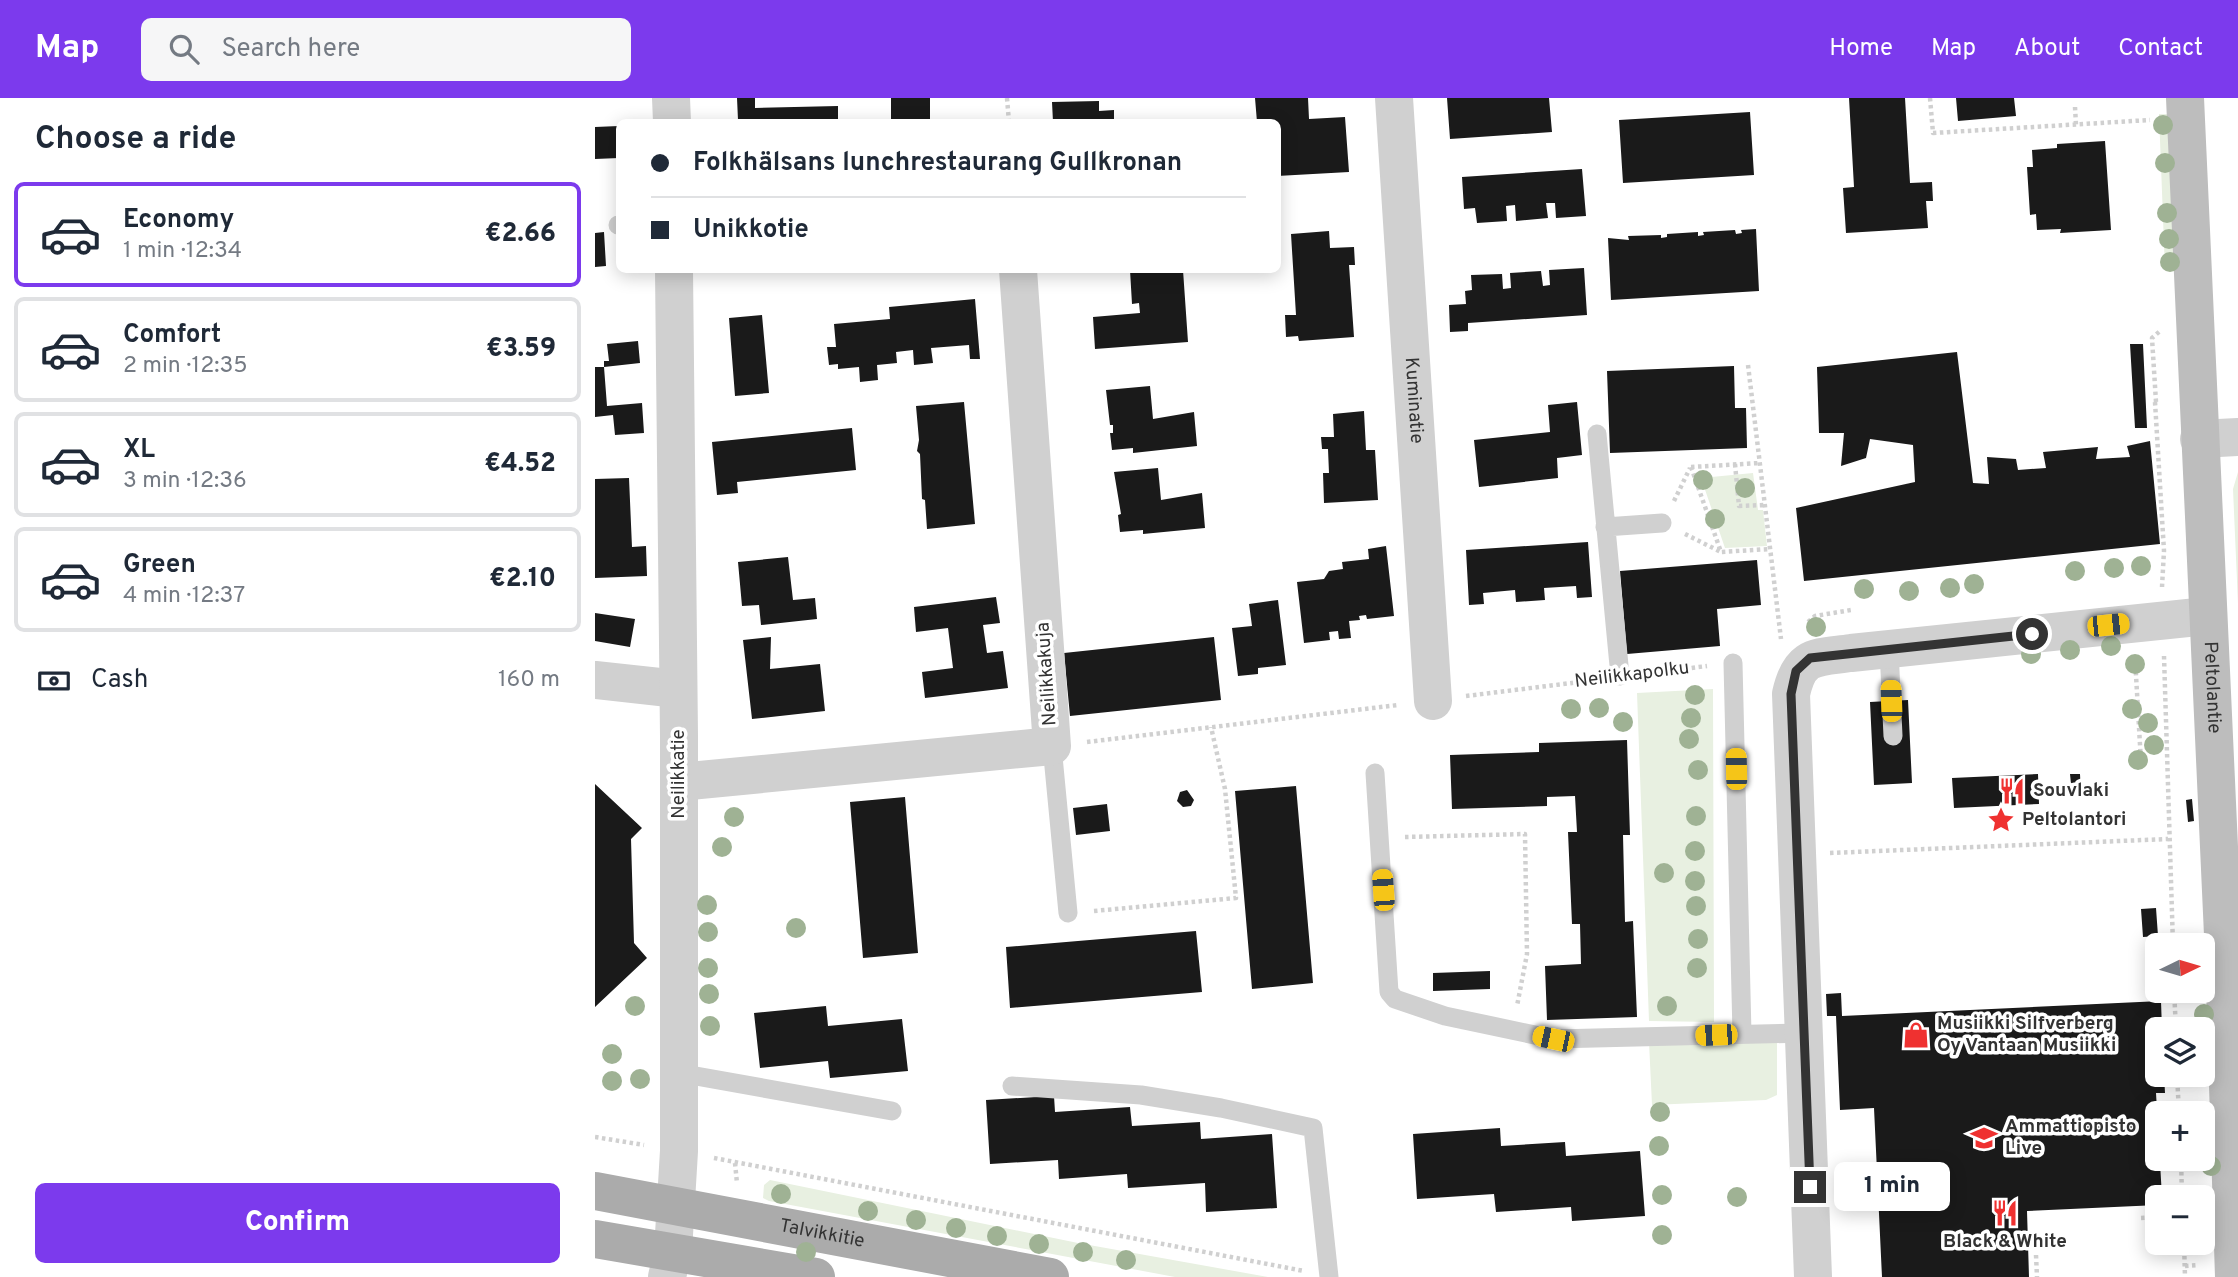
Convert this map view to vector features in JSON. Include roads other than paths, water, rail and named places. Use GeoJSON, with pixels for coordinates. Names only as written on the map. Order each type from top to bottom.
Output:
{"type":"FeatureCollection","features":[{"type":"Feature","properties":{"kind":"main road","name":"Talvikkitie"},"geometry":{"type":"LineString","coordinates":[[595,1191],[1050,1277]]}},
{"type":"Feature","properties":{"kind":"main road"},"geometry":{"type":"LineString","coordinates":[[595,1239],[670,1264],[816,1277]]}},
{"type":"Feature","properties":{"kind":"street"},"geometry":{"type":"LineString","coordinates":[[671,98],[671,119]]}},
{"type":"Feature","properties":{"kind":"street","name":"Kuminatie"},"geometry":{"type":"LineString","coordinates":[[1394,98],[1433,701]]}},
{"type":"Feature","properties":{"kind":"street","name":"Peltolantie"},"geometry":{"type":"LineString","coordinates":[[2185,98],[2207,616],[2230,933],[2234,1277]]}},
{"type":"Feature","properties":{"kind":"street","name":"Neilikkatie"},"geometry":{"type":"LineString","coordinates":[[670,1264],[679,1151],[674,273]]}},
{"type":"Feature","properties":{"kind":"street","name":"Neilikkakuja"},"geometry":{"type":"LineString","coordinates":[[679,782],[1052,746],[1018,273]]}},
{"type":"Feature","properties":{"kind":"street"},"geometry":{"type":"LineString","coordinates":[[2199,439],[2238,437]]}},
{"type":"Feature","properties":{"kind":"street"},"geometry":{"type":"LineString","coordinates":[[1813,1277],[1789,659],[2207,616]]}},
{"type":"Feature","properties":{"kind":"street"},"geometry":{"type":"LineString","coordinates":[[595,680],[678,689]]}},
{"type":"Feature","properties":{"kind":"lane"},"geometry":{"type":"LineString","coordinates":[[1597,434],[1620,676]]}},
{"type":"Feature","properties":{"kind":"lane"},"geometry":{"type":"LineString","coordinates":[[1605,527],[1662,523]]}},
{"type":"Feature","properties":{"kind":"lane"},"geometry":{"type":"LineString","coordinates":[[1889,649],[1893,736]]}},
{"type":"Feature","properties":{"kind":"lane"},"geometry":{"type":"LineString","coordinates":[[1733,663],[1742,1034]]}},
{"type":"Feature","properties":{"kind":"lane"},"geometry":{"type":"LineString","coordinates":[[1052,746],[1068,913]]}},
{"type":"Feature","properties":{"kind":"lane"},"geometry":{"type":"LineString","coordinates":[[1375,772],[1389,992],[1395,999],[1445,1016],[1553,1039],[1804,1033]]}},
{"type":"Feature","properties":{"kind":"lane"},"geometry":{"type":"LineString","coordinates":[[679,1073],[892,1111]]}},
{"type":"Feature","properties":{"kind":"lane"},"geometry":{"type":"LineString","coordinates":[[1012,1086],[1141,1095],[1221,1108],[1313,1128],[1329,1276]]}},
{"type":"Feature","properties":{"kind":"place","name":"Souvlaki"},"geometry":{"type":"Point","coordinates":[2012,791]}},
{"type":"Feature","properties":{"kind":"place","name":"Peltolantori"},"geometry":{"type":"Point","coordinates":[2001,820]}},
{"type":"Feature","properties":{"kind":"place","name":"Musiikki Silfverberg Oy Vantaan Musiikki"},"geometry":{"type":"Point","coordinates":[1916,1035]}},
{"type":"Feature","properties":{"kind":"place","name":"Ammattiopisto Live"},"geometry":{"type":"Point","coordinates":[1984,1138]}},
{"type":"Feature","properties":{"kind":"place","name":"Black & White"},"geometry":{"type":"Point","coordinates":[2005,1213]}}]}
